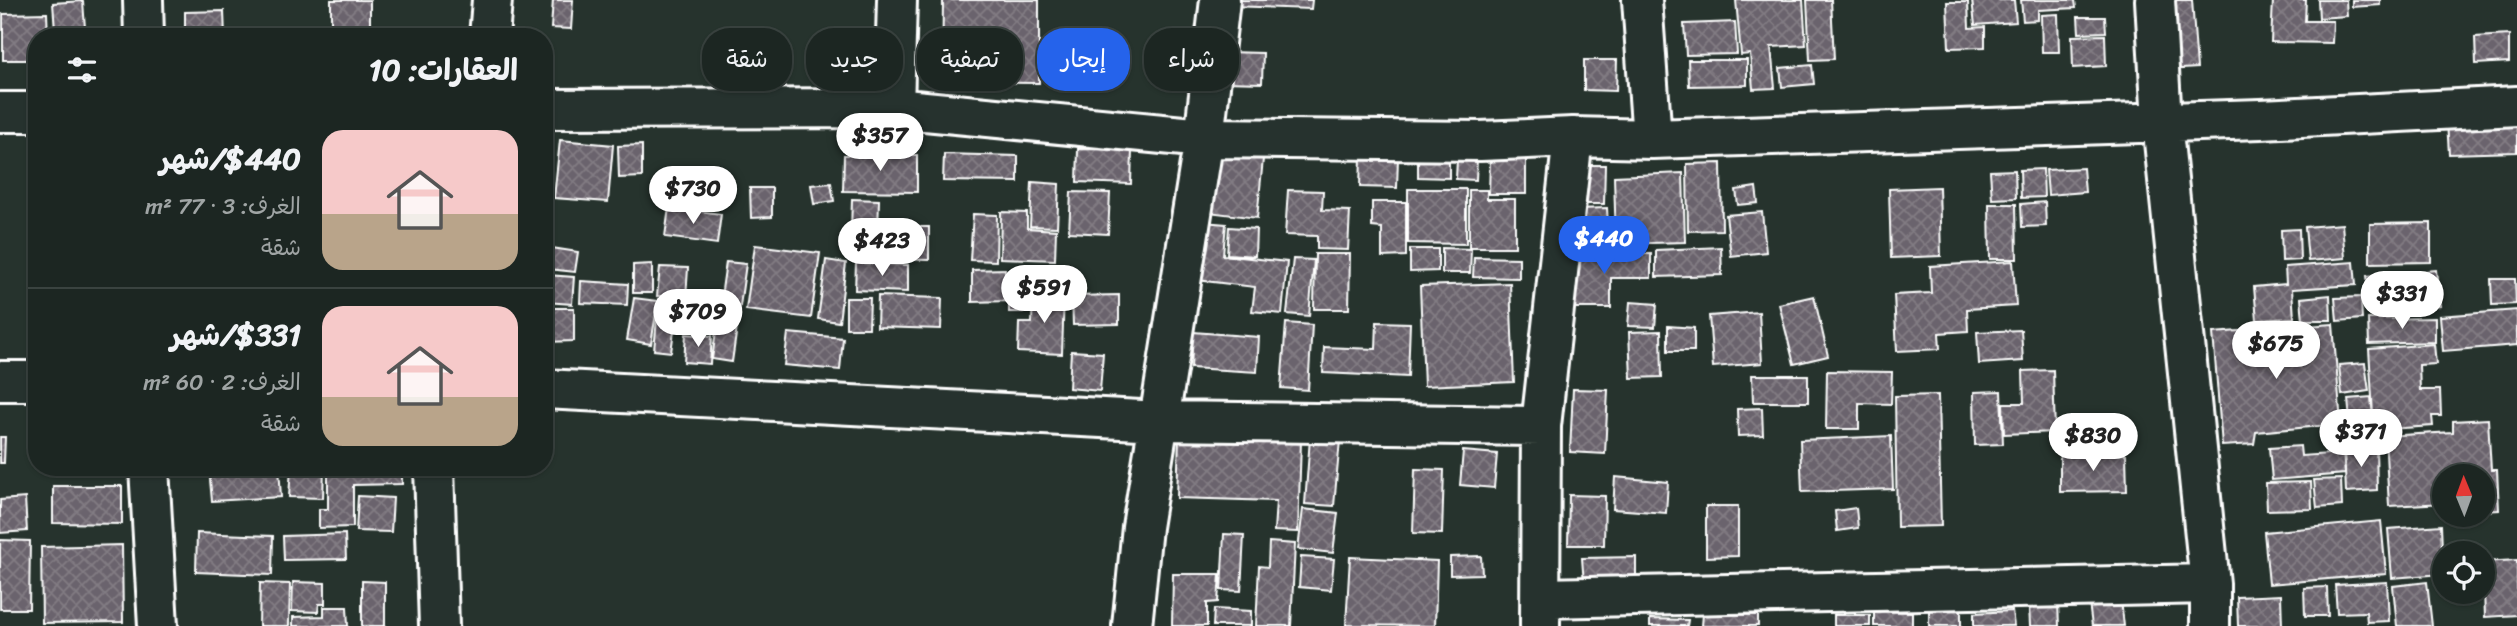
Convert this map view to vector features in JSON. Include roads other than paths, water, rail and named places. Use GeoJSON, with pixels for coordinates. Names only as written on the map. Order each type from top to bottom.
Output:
{"type":"FeatureCollection","features":[{"type":"Feature","properties":{"kind":"street"},"geometry":{"type":"LineString","coordinates":[[143,0],[144,28]]}},
{"type":"Feature","properties":{"kind":"street"},"geometry":{"type":"LineString","coordinates":[[490,28],[492,0]]}},
{"type":"Feature","properties":{"kind":"street"},"geometry":{"type":"LineString","coordinates":[[894,108],[897,0]]}},
{"type":"Feature","properties":{"kind":"street"},"geometry":{"type":"LineString","coordinates":[[1132,626],[1142,527],[1204,138],[1220,0]]}},
{"type":"Feature","properties":{"kind":"street"},"geometry":{"type":"LineString","coordinates":[[1642,0],[1652,139]]}},
{"type":"Feature","properties":{"kind":"street"},"geometry":{"type":"LineString","coordinates":[[2155,0],[2162,122],[2210,584],[2210,626]]}},
{"type":"Feature","properties":{"kind":"street"},"geometry":{"type":"LineString","coordinates":[[553,109],[894,108],[1204,138],[1480,141],[1573,137],[1652,139],[2162,122],[2517,106]]}},
{"type":"Feature","properties":{"kind":"street"},"geometry":{"type":"LineString","coordinates":[[0,112],[28,112]]}},
{"type":"Feature","properties":{"kind":"street"},"geometry":{"type":"LineString","coordinates":[[1573,137],[1541,426],[1541,612],[2210,584]]}},
{"type":"Feature","properties":{"kind":"street"},"geometry":{"type":"LineString","coordinates":[[0,381],[28,381]]}},
{"type":"Feature","properties":{"kind":"street"},"geometry":{"type":"LineString","coordinates":[[553,389],[1160,421],[1541,426]]}},
{"type":"Feature","properties":{"kind":"street"},"geometry":{"type":"LineString","coordinates":[[150,476],[158,626]]}},
{"type":"Feature","properties":{"kind":"street"},"geometry":{"type":"LineString","coordinates":[[434,476],[439,626]]}}]}
